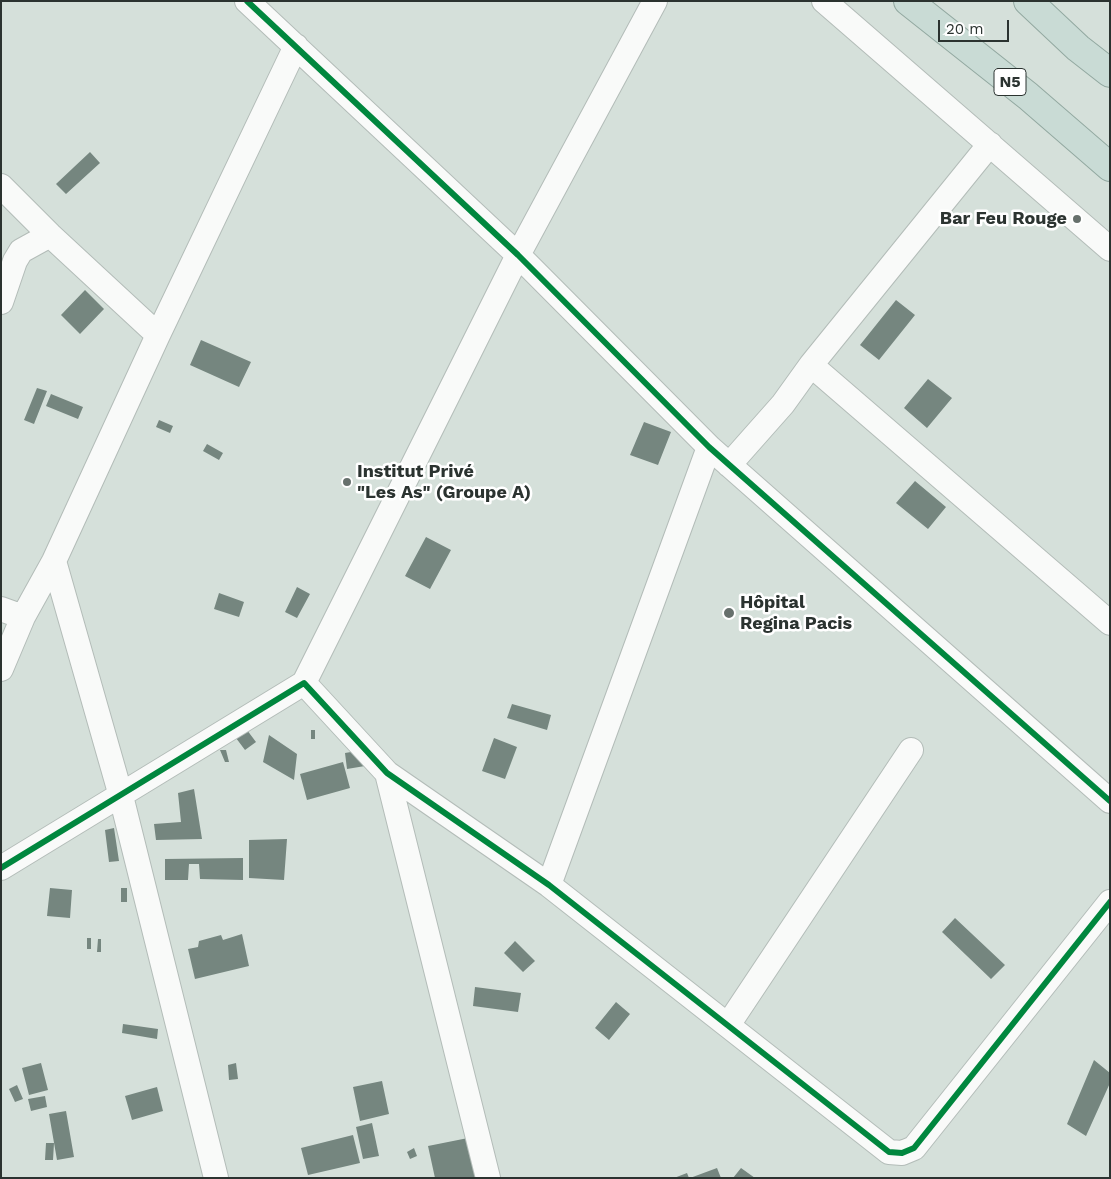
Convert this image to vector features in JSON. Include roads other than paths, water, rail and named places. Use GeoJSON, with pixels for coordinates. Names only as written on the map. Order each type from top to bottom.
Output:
{"type":"FeatureCollection","features":[{"type":"Feature","properties":{"kind":"highway","name":"N5"},"geometry":{"type":"LineString","coordinates":[[908,1],[1028,96],[1110,167]]}},
{"type":"Feature","properties":{"kind":"highway"},"geometry":{"type":"LineString","coordinates":[[1028,1],[1078,48],[1110,74]]}},
{"type":"Feature","properties":{"kind":"street"},"geometry":{"type":"LineString","coordinates":[[247,1],[518,255],[708,447],[1110,801]]}},
{"type":"Feature","properties":{"kind":"street"},"geometry":{"type":"LineString","coordinates":[[1,868],[304,683],[518,255],[655,1]]}},
{"type":"Feature","properties":{"kind":"street"},"geometry":{"type":"LineString","coordinates":[[824,1],[1110,248]]}},
{"type":"Feature","properties":{"kind":"street"},"geometry":{"type":"LineString","coordinates":[[1,669],[23,617],[54,561],[158,335],[296,46]]}},
{"type":"Feature","properties":{"kind":"street"},"geometry":{"type":"LineString","coordinates":[[729,465],[783,404],[811,365],[990,144]]}},
{"type":"Feature","properties":{"kind":"street"},"geometry":{"type":"LineString","coordinates":[[1,186],[50,235],[158,335]]}},
{"type":"Feature","properties":{"kind":"street"},"geometry":{"type":"LineString","coordinates":[[1,302],[15,261],[21,251],[50,235]]}},
{"type":"Feature","properties":{"kind":"street"},"geometry":{"type":"LineString","coordinates":[[811,365],[1110,623]]}},
{"type":"Feature","properties":{"kind":"street"},"geometry":{"type":"LineString","coordinates":[[548,885],[708,447]]}},
{"type":"Feature","properties":{"kind":"street"},"geometry":{"type":"LineString","coordinates":[[54,561],[121,796],[216,1178]]}},
{"type":"Feature","properties":{"kind":"street"},"geometry":{"type":"LineString","coordinates":[[1,609],[23,617]]}},
{"type":"Feature","properties":{"kind":"street"},"geometry":{"type":"LineString","coordinates":[[304,683],[387,773],[548,885],[889,1152],[902,1153],[914,1148],[1110,902]]}},
{"type":"Feature","properties":{"kind":"street"},"geometry":{"type":"LineString","coordinates":[[728,1025],[912,750]]}},
{"type":"Feature","properties":{"kind":"street"},"geometry":{"type":"LineString","coordinates":[[387,773],[488,1178]]}},
{"type":"Feature","properties":{"kind":"place","name":"Bar Feu Rouge"},"geometry":{"type":"Point","coordinates":[1077,219]}},
{"type":"Feature","properties":{"kind":"place","name":"Institut Privé \"Les As\" (Groupe A)"},"geometry":{"type":"Point","coordinates":[347,482]}},
{"type":"Feature","properties":{"kind":"place","name":"Hôpital Regina Pacis"},"geometry":{"type":"Point","coordinates":[729,613]}}]}
